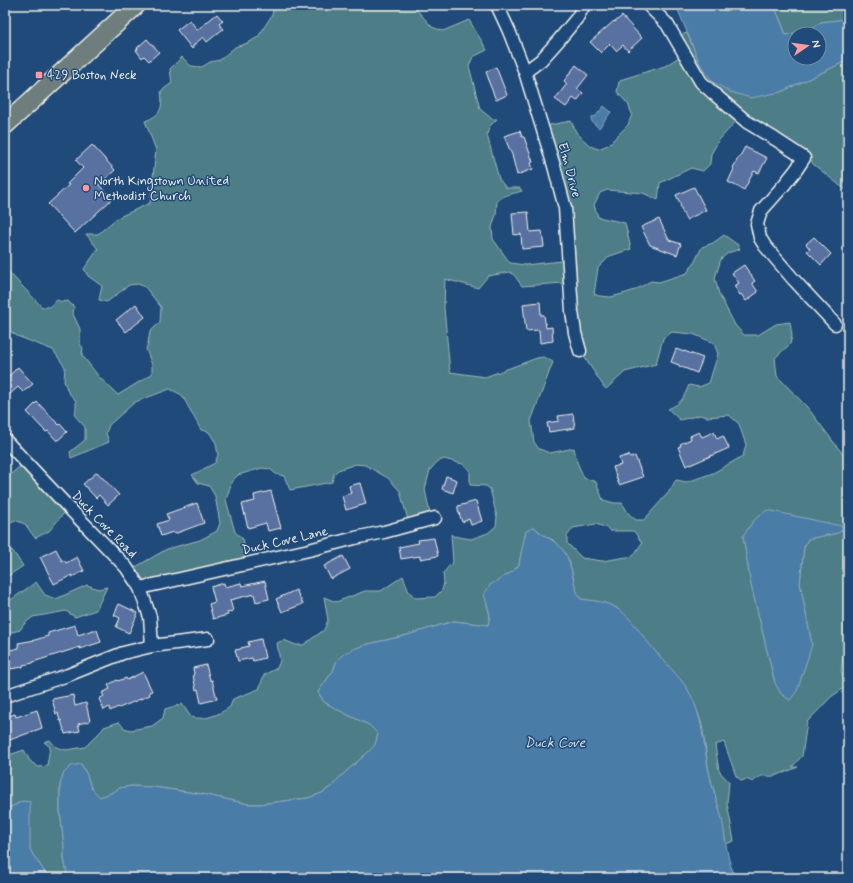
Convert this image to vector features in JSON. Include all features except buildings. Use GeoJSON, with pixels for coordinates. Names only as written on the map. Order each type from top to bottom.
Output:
{"type":"FeatureCollection","features":[{"type":"Feature","properties":{"kind":"main road"},"geometry":{"type":"LineString","coordinates":[[5,125],[136,5]]}},
{"type":"Feature","properties":{"kind":"street","name":"Elm Drive"},"geometry":{"type":"LineString","coordinates":[[497,5],[525,72],[554,166],[564,208],[572,312],[575,333],[580,351]]}},
{"type":"Feature","properties":{"kind":"street"},"geometry":{"type":"LineString","coordinates":[[525,72],[541,60],[558,41],[577,18],[584,5]]}},
{"type":"Feature","properties":{"kind":"street"},"geometry":{"type":"LineString","coordinates":[[648,5],[668,24],[701,82],[747,122],[804,158],[784,185],[761,211],[757,224],[760,238],[765,246],[835,324]]}},
{"type":"Feature","properties":{"kind":"street","name":"Duck Cove Road"},"geometry":{"type":"LineString","coordinates":[[5,440],[126,566],[140,588],[150,616],[152,646]]}},
{"type":"Feature","properties":{"kind":"street","name":"Duck Cove Lane"},"geometry":{"type":"LineString","coordinates":[[140,588],[384,532],[435,518]]}},
{"type":"Feature","properties":{"kind":"street"},"geometry":{"type":"LineString","coordinates":[[5,696],[68,675],[123,653],[152,646],[208,639]]}},
{"type":"Feature","properties":{"kind":"green space"},"geometry":{"type":"Polygon","coordinates":[[[274,5],[414,5],[432,27],[443,31],[469,20],[487,50],[473,57],[469,66],[480,109],[492,119],[497,119],[489,127],[487,135],[499,179],[506,188],[520,188],[522,191],[504,196],[497,201],[496,215],[492,227],[493,239],[510,263],[525,265],[562,261],[563,259],[561,211],[541,130],[550,125],[571,121],[576,132],[590,146],[598,149],[608,145],[628,125],[632,114],[628,104],[617,92],[619,82],[623,79],[665,66],[679,57],[681,46],[677,36],[687,33],[700,64],[781,92],[848,60],[848,192],[813,164],[811,160],[740,117],[719,140],[711,154],[710,164],[703,171],[691,168],[660,183],[658,200],[643,193],[607,190],[600,193],[594,205],[598,217],[625,223],[631,249],[610,256],[598,268],[594,294],[599,296],[611,297],[635,290],[651,281],[659,282],[687,273],[702,247],[713,243],[724,235],[738,245],[740,249],[728,253],[721,259],[715,278],[719,294],[735,325],[744,335],[758,335],[776,324],[790,322],[792,336],[790,344],[775,358],[777,376],[807,407],[848,461],[848,632],[846,635],[841,671],[847,686],[831,697],[807,722],[802,756],[792,767],[798,767],[777,775],[760,777],[753,782],[746,779],[742,781],[736,776],[724,742],[715,745],[719,771],[729,782],[727,803],[734,841],[726,844],[719,809],[709,773],[702,725],[688,691],[682,682],[617,608],[604,603],[581,599],[577,594],[569,560],[553,540],[543,535],[534,527],[521,553],[519,565],[512,572],[501,579],[487,605],[490,615],[488,625],[454,621],[404,636],[368,644],[337,660],[333,671],[318,692],[324,702],[369,725],[378,734],[375,745],[332,786],[322,793],[308,798],[248,804],[202,794],[153,787],[131,786],[120,788],[100,797],[91,788],[87,775],[81,764],[63,774],[60,785],[60,810],[64,858],[68,878],[49,878],[33,855],[30,849],[23,801],[5,810],[6,756],[24,750],[30,761],[38,767],[47,766],[50,747],[44,742],[50,740],[56,747],[66,750],[85,747],[104,727],[119,722],[124,728],[131,730],[152,726],[163,718],[165,709],[182,704],[191,717],[206,718],[216,715],[230,707],[233,699],[259,689],[264,675],[277,668],[280,661],[277,643],[284,640],[296,645],[303,645],[324,630],[328,620],[324,597],[336,602],[365,591],[381,591],[403,576],[408,590],[415,598],[435,597],[442,590],[444,583],[443,573],[453,562],[451,534],[453,536],[471,539],[488,533],[496,526],[497,517],[490,489],[486,486],[470,485],[470,470],[463,464],[444,459],[437,462],[430,470],[425,489],[430,514],[409,524],[400,491],[388,478],[365,465],[356,464],[338,470],[334,474],[332,482],[290,490],[284,476],[276,474],[270,469],[262,468],[238,475],[232,481],[226,500],[235,532],[243,539],[248,561],[143,586],[132,569],[167,549],[200,540],[217,531],[220,523],[215,496],[209,486],[198,483],[192,475],[215,463],[218,455],[216,443],[209,432],[201,430],[182,395],[170,389],[135,402],[109,425],[106,433],[109,442],[71,458],[70,452],[85,440],[85,427],[75,416],[76,401],[68,392],[64,381],[65,367],[53,350],[17,336],[10,331],[5,322],[5,268],[42,307],[49,307],[57,300],[62,302],[68,301],[74,307],[73,314],[80,329],[80,344],[83,348],[82,355],[99,377],[118,395],[152,374],[152,365],[146,349],[150,332],[160,322],[161,307],[145,287],[138,284],[129,285],[107,302],[99,300],[102,286],[88,276],[84,269],[98,249],[86,234],[98,234],[117,218],[150,203],[156,150],[145,121],[151,119],[160,110],[162,102],[161,91],[172,83],[170,69],[182,57],[191,66],[202,67],[210,62],[220,60],[235,47],[248,43],[258,37],[272,15],[274,5]],[[510,272],[488,276],[478,288],[445,279],[444,308],[450,372],[485,377],[537,358],[543,357],[553,362],[531,421],[534,442],[539,449],[550,453],[574,448],[577,462],[584,478],[596,482],[603,500],[614,503],[622,503],[629,514],[636,520],[644,520],[668,493],[676,480],[687,482],[713,473],[743,456],[746,445],[739,424],[729,415],[707,417],[700,415],[680,420],[668,409],[682,400],[689,385],[699,387],[709,383],[718,354],[714,343],[693,334],[672,332],[663,338],[656,364],[625,372],[606,389],[577,346],[564,283],[522,286],[510,272]],[[596,524],[573,528],[567,536],[567,543],[582,558],[602,561],[633,556],[642,543],[634,531],[610,531],[607,528],[596,524]],[[845,527],[743,536],[751,584],[775,683],[812,645],[800,583],[804,547],[808,539],[838,533],[845,527]]]}},
{"type":"Feature","properties":{"kind":"green space"},"geometry":{"type":"Polygon","coordinates":[[[779,5],[848,5],[848,19],[821,22],[815,26],[787,26],[786,35],[774,8],[779,5]]]}},
{"type":"Feature","properties":{"kind":"green space"},"geometry":{"type":"Polygon","coordinates":[[[24,463],[69,507],[49,531],[35,538],[25,524],[15,520],[5,526],[5,479],[24,463]]]}},
{"type":"Feature","properties":{"kind":"green space"},"geometry":{"type":"Polygon","coordinates":[[[12,550],[23,566],[5,578],[5,554],[12,550]]]}},
{"type":"Feature","properties":{"kind":"green space"},"geometry":{"type":"Polygon","coordinates":[[[36,582],[45,595],[56,599],[87,585],[98,589],[107,587],[96,610],[75,617],[66,611],[33,617],[25,623],[20,630],[5,634],[5,604],[36,582]]]}},
{"type":"Feature","properties":{"kind":"water"},"geometry":{"type":"Polygon","coordinates":[[[676,5],[779,5],[775,8],[787,35],[787,66],[827,66],[827,26],[815,26],[821,22],[848,19],[848,60],[781,92],[751,98],[730,92],[713,82],[700,64],[676,5]]]}},
{"type":"Feature","properties":{"kind":"water"},"geometry":{"type":"Polygon","coordinates":[[[604,106],[611,112],[599,128],[592,122],[591,119],[593,116],[595,117],[604,106]]]}},
{"type":"Feature","properties":{"kind":"water"},"geometry":{"type":"Polygon","coordinates":[[[767,510],[846,527],[838,533],[808,539],[804,547],[800,583],[812,645],[797,691],[790,700],[781,694],[775,683],[751,585],[743,536],[754,520],[767,510]]]}},
{"type":"Feature","properties":{"kind":"water","name":"Duck Cove"},"geometry":{"type":"Polygon","coordinates":[[[534,527],[557,543],[567,556],[581,599],[605,603],[613,606],[626,615],[656,652],[680,678],[688,690],[697,709],[700,720],[710,778],[722,819],[728,857],[736,878],[68,878],[64,858],[60,810],[60,785],[63,774],[71,766],[81,764],[87,775],[91,788],[100,797],[120,788],[131,786],[153,787],[202,794],[248,804],[308,798],[322,793],[332,786],[375,745],[378,734],[369,725],[324,702],[318,692],[333,671],[337,660],[345,653],[368,644],[404,636],[454,621],[488,625],[490,615],[484,594],[490,585],[512,572],[519,565],[526,531],[534,527]]]}},
{"type":"Feature","properties":{"kind":"water"},"geometry":{"type":"Polygon","coordinates":[[[23,801],[30,802],[30,849],[49,878],[5,878],[5,810],[23,801]]]}},
{"type":"Feature","properties":{"kind":"place","name":"429 Boston Neck"},"geometry":{"type":"Point","coordinates":[39,75]}},
{"type":"Feature","properties":{"kind":"place","name":"North Kingstown United Methodist Church"},"geometry":{"type":"Point","coordinates":[86,188]}}]}
